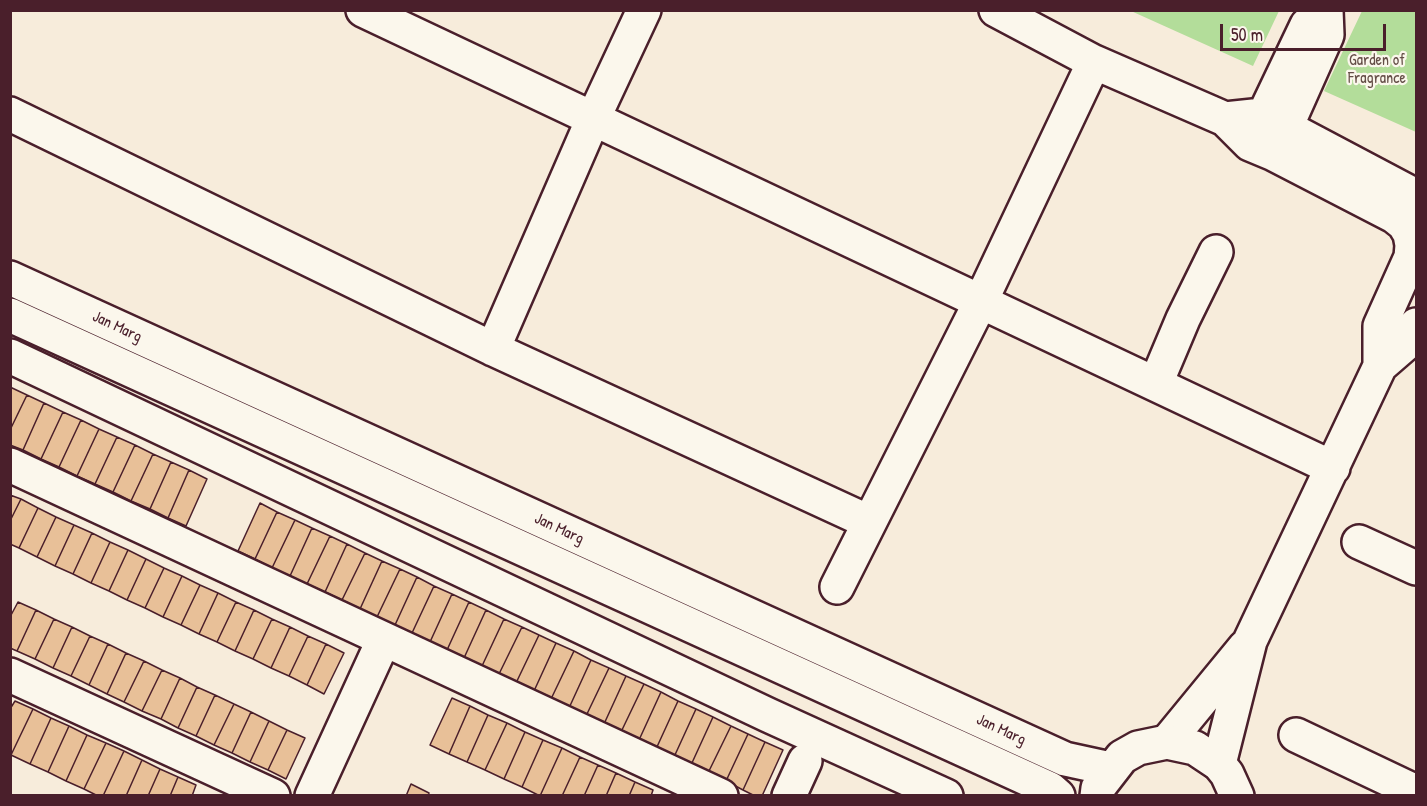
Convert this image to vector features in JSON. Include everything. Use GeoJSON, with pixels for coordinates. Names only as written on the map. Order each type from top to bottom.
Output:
{"type":"FeatureCollection","features":[{"type":"Feature","properties":{"kind":"street"},"geometry":{"type":"LineString","coordinates":[[363,10],[1333,468]]}},
{"type":"Feature","properties":{"kind":"street"},"geometry":{"type":"LineString","coordinates":[[493,349],[593,120],[644,10]]}},
{"type":"Feature","properties":{"kind":"street"},"geometry":{"type":"LineString","coordinates":[[996,10],[1094,62],[1225,119],[1416,196]]}},
{"type":"Feature","properties":{"kind":"street"},"geometry":{"type":"LineString","coordinates":[[1269,135],[1306,25],[1326,10]]}},
{"type":"Feature","properties":{"kind":"street"},"geometry":{"type":"LineString","coordinates":[[837,587],[980,303],[1094,62]]}},
{"type":"Feature","properties":{"kind":"street"},"geometry":{"type":"LineString","coordinates":[[10,114],[493,349],[869,522]]}},
{"type":"Feature","properties":{"kind":"street"},"geometry":{"type":"LineString","coordinates":[[1269,135],[1411,227],[1411,257],[1380,326],[1380,366]]}},
{"type":"Feature","properties":{"kind":"street"},"geometry":{"type":"LineString","coordinates":[[1156,383],[1179,327],[1216,252]]}},
{"type":"Feature","properties":{"kind":"street","name":"Jan Marg"},"geometry":{"type":"LineString","coordinates":[[10,278],[1065,759],[1104,782]]}},
{"type":"Feature","properties":{"kind":"street","name":"Jan Marg"},"geometry":{"type":"LineString","coordinates":[[10,315],[1050,789],[1058,795]]}},
{"type":"Feature","properties":{"kind":"street"},"geometry":{"type":"LineString","coordinates":[[1219,765],[1250,641],[1380,366],[1410,340],[1416,325]]}},
{"type":"Feature","properties":{"kind":"street"},"geometry":{"type":"LineString","coordinates":[[10,356],[768,715],[946,795]]}},
{"type":"Feature","properties":{"kind":"street"},"geometry":{"type":"LineString","coordinates":[[10,465],[721,795]]}},
{"type":"Feature","properties":{"kind":"street"},"geometry":{"type":"LineString","coordinates":[[1359,542],[1416,568]]}},
{"type":"Feature","properties":{"kind":"street"},"geometry":{"type":"LineString","coordinates":[[312,795],[384,639]]}},
{"type":"Feature","properties":{"kind":"street"},"geometry":{"type":"LineString","coordinates":[[1167,742],[1250,641]]}},
{"type":"Feature","properties":{"kind":"street"},"geometry":{"type":"LineString","coordinates":[[10,675],[273,795]]}},
{"type":"Feature","properties":{"kind":"street"},"geometry":{"type":"LineString","coordinates":[[1296,735],[1416,792]]}},
{"type":"Feature","properties":{"kind":"street"},"geometry":{"type":"LineString","coordinates":[[1104,782],[1122,757],[1138,748],[1167,742],[1195,748],[1219,765],[1227,774],[1237,795]]}},
{"type":"Feature","properties":{"kind":"street"},"geometry":{"type":"LineString","coordinates":[[789,795],[805,761]]}},
{"type":"Feature","properties":{"kind":"green space"},"geometry":{"type":"Polygon","coordinates":[[[1131,11],[1279,11],[1253,66],[1131,11]]]}},
{"type":"Feature","properties":{"kind":"green space","name":"Garden of Fragrance"},"geometry":{"type":"Polygon","coordinates":[[[1362,11],[1416,11],[1416,132],[1324,91],[1362,11]]]}},
{"type":"Feature","properties":{"kind":"building"},"geometry":{"type":"Polygon","coordinates":[[[10,387],[27,395],[10,430],[10,387]]]}},
{"type":"Feature","properties":{"kind":"building"},"geometry":{"type":"Polygon","coordinates":[[[27,395],[44,403],[23,450],[10,445],[10,430],[27,395]]]}},
{"type":"Feature","properties":{"kind":"building"},"geometry":{"type":"Polygon","coordinates":[[[44,403],[63,412],[41,459],[23,450],[44,403]]]}},
{"type":"Feature","properties":{"kind":"building"},"geometry":{"type":"Polygon","coordinates":[[[63,412],[81,420],[59,467],[41,459],[63,412]]]}},
{"type":"Feature","properties":{"kind":"building"},"geometry":{"type":"Polygon","coordinates":[[[81,420],[99,429],[77,476],[59,467],[81,420]]]}},
{"type":"Feature","properties":{"kind":"building"},"geometry":{"type":"Polygon","coordinates":[[[99,429],[117,437],[95,484],[77,476],[99,429]]]}},
{"type":"Feature","properties":{"kind":"building"},"geometry":{"type":"Polygon","coordinates":[[[117,437],[135,445],[113,492],[95,484],[117,437]]]}},
{"type":"Feature","properties":{"kind":"building"},"geometry":{"type":"Polygon","coordinates":[[[135,445],[153,454],[131,501],[113,492],[135,445]]]}},
{"type":"Feature","properties":{"kind":"building"},"geometry":{"type":"Polygon","coordinates":[[[153,454],[171,462],[150,509],[131,501],[153,454]]]}},
{"type":"Feature","properties":{"kind":"building"},"geometry":{"type":"Polygon","coordinates":[[[171,462],[189,470],[168,518],[150,509],[171,462]]]}},
{"type":"Feature","properties":{"kind":"building"},"geometry":{"type":"Polygon","coordinates":[[[189,470],[207,479],[186,526],[168,518],[189,470]]]}},
{"type":"Feature","properties":{"kind":"building"},"geometry":{"type":"Polygon","coordinates":[[[10,495],[21,499],[10,521],[10,495]]]}},
{"type":"Feature","properties":{"kind":"building"},"geometry":{"type":"Polygon","coordinates":[[[21,499],[38,508],[19,548],[10,544],[10,521],[21,499]]]}},
{"type":"Feature","properties":{"kind":"building"},"geometry":{"type":"Polygon","coordinates":[[[260,503],[277,512],[255,559],[238,551],[260,503]]]}},
{"type":"Feature","properties":{"kind":"building"},"geometry":{"type":"Polygon","coordinates":[[[38,508],[56,517],[37,557],[19,548],[38,508]]]}},
{"type":"Feature","properties":{"kind":"building"},"geometry":{"type":"Polygon","coordinates":[[[277,512],[295,520],[272,568],[255,559],[277,512]]]}},
{"type":"Feature","properties":{"kind":"building"},"geometry":{"type":"Polygon","coordinates":[[[56,517],[74,525],[55,566],[37,557],[56,517]]]}},
{"type":"Feature","properties":{"kind":"building"},"geometry":{"type":"Polygon","coordinates":[[[295,520],[312,528],[290,576],[272,568],[295,520]]]}},
{"type":"Feature","properties":{"kind":"building"},"geometry":{"type":"Polygon","coordinates":[[[74,525],[92,533],[73,574],[55,566],[74,525]]]}},
{"type":"Feature","properties":{"kind":"building"},"geometry":{"type":"Polygon","coordinates":[[[312,528],[330,536],[307,584],[290,576],[312,528]]]}},
{"type":"Feature","properties":{"kind":"building"},"geometry":{"type":"Polygon","coordinates":[[[92,533],[110,542],[91,583],[73,574],[92,533]]]}},
{"type":"Feature","properties":{"kind":"building"},"geometry":{"type":"Polygon","coordinates":[[[330,536],[347,544],[325,592],[307,584],[330,536]]]}},
{"type":"Feature","properties":{"kind":"building"},"geometry":{"type":"Polygon","coordinates":[[[110,542],[128,550],[109,591],[91,583],[110,542]]]}},
{"type":"Feature","properties":{"kind":"building"},"geometry":{"type":"Polygon","coordinates":[[[347,544],[365,553],[342,600],[325,592],[347,544]]]}},
{"type":"Feature","properties":{"kind":"building"},"geometry":{"type":"Polygon","coordinates":[[[128,550],[146,559],[127,600],[109,591],[128,550]]]}},
{"type":"Feature","properties":{"kind":"building"},"geometry":{"type":"Polygon","coordinates":[[[365,553],[382,561],[360,609],[342,600],[365,553]]]}},
{"type":"Feature","properties":{"kind":"building"},"geometry":{"type":"Polygon","coordinates":[[[146,559],[164,568],[145,608],[127,600],[146,559]]]}},
{"type":"Feature","properties":{"kind":"building"},"geometry":{"type":"Polygon","coordinates":[[[382,561],[400,569],[377,617],[360,609],[382,561]]]}},
{"type":"Feature","properties":{"kind":"building"},"geometry":{"type":"Polygon","coordinates":[[[164,568],[182,576],[163,617],[145,608],[164,568]]]}},
{"type":"Feature","properties":{"kind":"building"},"geometry":{"type":"Polygon","coordinates":[[[400,569],[417,577],[395,625],[377,617],[400,569]]]}},
{"type":"Feature","properties":{"kind":"building"},"geometry":{"type":"Polygon","coordinates":[[[182,576],[200,585],[181,625],[163,617],[182,576]]]}},
{"type":"Feature","properties":{"kind":"building"},"geometry":{"type":"Polygon","coordinates":[[[417,577],[434,586],[412,633],[395,625],[417,577]]]}},
{"type":"Feature","properties":{"kind":"building"},"geometry":{"type":"Polygon","coordinates":[[[200,585],[218,593],[199,634],[181,625],[200,585]]]}},
{"type":"Feature","properties":{"kind":"building"},"geometry":{"type":"Polygon","coordinates":[[[434,586],[452,594],[430,642],[412,633],[434,586]]]}},
{"type":"Feature","properties":{"kind":"building"},"geometry":{"type":"Polygon","coordinates":[[[218,593],[236,602],[217,642],[199,634],[218,593]]]}},
{"type":"Feature","properties":{"kind":"building"},"geometry":{"type":"Polygon","coordinates":[[[452,594],[469,602],[447,650],[430,642],[452,594]]]}},
{"type":"Feature","properties":{"kind":"building"},"geometry":{"type":"Polygon","coordinates":[[[18,602],[36,610],[17,651],[10,648],[10,617],[18,602]]]}},
{"type":"Feature","properties":{"kind":"building"},"geometry":{"type":"Polygon","coordinates":[[[236,602],[254,610],[235,651],[217,642],[236,602]]]}},
{"type":"Feature","properties":{"kind":"building"},"geometry":{"type":"Polygon","coordinates":[[[469,602],[486,610],[464,658],[447,650],[469,602]]]}},
{"type":"Feature","properties":{"kind":"building"},"geometry":{"type":"Polygon","coordinates":[[[36,610],[54,619],[35,659],[17,651],[36,610]]]}},
{"type":"Feature","properties":{"kind":"building"},"geometry":{"type":"Polygon","coordinates":[[[254,610],[272,619],[253,659],[235,651],[254,610]]]}},
{"type":"Feature","properties":{"kind":"building"},"geometry":{"type":"Polygon","coordinates":[[[486,610],[504,619],[482,666],[464,658],[486,610]]]}},
{"type":"Feature","properties":{"kind":"building"},"geometry":{"type":"Polygon","coordinates":[[[54,619],[72,627],[53,668],[35,659],[54,619]]]}},
{"type":"Feature","properties":{"kind":"building"},"geometry":{"type":"Polygon","coordinates":[[[272,619],[290,627],[271,668],[253,659],[272,619]]]}},
{"type":"Feature","properties":{"kind":"building"},"geometry":{"type":"Polygon","coordinates":[[[504,619],[522,627],[499,674],[482,666],[504,619]]]}},
{"type":"Feature","properties":{"kind":"building"},"geometry":{"type":"Polygon","coordinates":[[[72,627],[90,636],[71,676],[53,668],[72,627]]]}},
{"type":"Feature","properties":{"kind":"building"},"geometry":{"type":"Polygon","coordinates":[[[290,627],[308,636],[289,676],[271,668],[290,627]]]}},
{"type":"Feature","properties":{"kind":"building"},"geometry":{"type":"Polygon","coordinates":[[[522,627],[539,635],[516,683],[499,674],[522,627]]]}},
{"type":"Feature","properties":{"kind":"building"},"geometry":{"type":"Polygon","coordinates":[[[539,635],[556,643],[534,691],[516,683],[539,635]]]}},
{"type":"Feature","properties":{"kind":"building"},"geometry":{"type":"Polygon","coordinates":[[[90,636],[108,644],[89,685],[71,676],[90,636]]]}},
{"type":"Feature","properties":{"kind":"building"},"geometry":{"type":"Polygon","coordinates":[[[308,636],[326,644],[307,685],[289,676],[308,636]]]}},
{"type":"Feature","properties":{"kind":"building"},"geometry":{"type":"Polygon","coordinates":[[[556,643],[574,651],[551,699],[534,691],[556,643]]]}},
{"type":"Feature","properties":{"kind":"building"},"geometry":{"type":"Polygon","coordinates":[[[108,644],[126,653],[107,694],[89,685],[108,644]]]}},
{"type":"Feature","properties":{"kind":"building"},"geometry":{"type":"Polygon","coordinates":[[[326,644],[344,653],[324,694],[307,685],[326,644]]]}},
{"type":"Feature","properties":{"kind":"building"},"geometry":{"type":"Polygon","coordinates":[[[574,651],[591,660],[569,708],[551,699],[574,651]]]}},
{"type":"Feature","properties":{"kind":"building"},"geometry":{"type":"Polygon","coordinates":[[[126,653],[144,661],[124,702],[107,694],[126,653]]]}},
{"type":"Feature","properties":{"kind":"building"},"geometry":{"type":"Polygon","coordinates":[[[591,660],[609,668],[586,716],[569,708],[591,660]]]}},
{"type":"Feature","properties":{"kind":"building"},"geometry":{"type":"Polygon","coordinates":[[[144,661],[162,670],[142,711],[124,702],[144,661]]]}},
{"type":"Feature","properties":{"kind":"building"},"geometry":{"type":"Polygon","coordinates":[[[609,668],[626,676],[604,724],[586,716],[609,668]]]}},
{"type":"Feature","properties":{"kind":"building"},"geometry":{"type":"Polygon","coordinates":[[[162,670],[180,678],[161,719],[142,711],[162,670]]]}},
{"type":"Feature","properties":{"kind":"building"},"geometry":{"type":"Polygon","coordinates":[[[626,676],[644,684],[621,732],[604,724],[626,676]]]}},
{"type":"Feature","properties":{"kind":"building"},"geometry":{"type":"Polygon","coordinates":[[[180,678],[197,687],[178,728],[161,719],[180,678]]]}},
{"type":"Feature","properties":{"kind":"building"},"geometry":{"type":"Polygon","coordinates":[[[644,684],[661,692],[639,740],[621,732],[644,684]]]}},
{"type":"Feature","properties":{"kind":"building"},"geometry":{"type":"Polygon","coordinates":[[[197,687],[215,695],[196,736],[178,728],[197,687]]]}},
{"type":"Feature","properties":{"kind":"building"},"geometry":{"type":"Polygon","coordinates":[[[661,692],[678,701],[656,749],[639,740],[661,692]]]}},
{"type":"Feature","properties":{"kind":"building"},"geometry":{"type":"Polygon","coordinates":[[[215,695],[234,704],[214,745],[196,736],[215,695]]]}},
{"type":"Feature","properties":{"kind":"building"},"geometry":{"type":"Polygon","coordinates":[[[452,698],[470,706],[449,754],[430,745],[452,698]]]}},
{"type":"Feature","properties":{"kind":"building"},"geometry":{"type":"Polygon","coordinates":[[[15,701],[33,709],[11,755],[10,709],[15,701]]]}},
{"type":"Feature","properties":{"kind":"building"},"geometry":{"type":"Polygon","coordinates":[[[678,701],[696,709],[674,757],[656,749],[678,701]]]}},
{"type":"Feature","properties":{"kind":"building"},"geometry":{"type":"Polygon","coordinates":[[[234,704],[251,712],[232,753],[214,745],[234,704]]]}},
{"type":"Feature","properties":{"kind":"building"},"geometry":{"type":"Polygon","coordinates":[[[470,706],[488,715],[467,762],[449,754],[470,706]]]}},
{"type":"Feature","properties":{"kind":"building"},"geometry":{"type":"Polygon","coordinates":[[[33,709],[51,718],[30,764],[11,755],[33,709]]]}},
{"type":"Feature","properties":{"kind":"building"},"geometry":{"type":"Polygon","coordinates":[[[696,709],[713,717],[691,765],[674,757],[696,709]]]}},
{"type":"Feature","properties":{"kind":"building"},"geometry":{"type":"Polygon","coordinates":[[[251,712],[269,721],[250,762],[232,753],[251,712]]]}},
{"type":"Feature","properties":{"kind":"building"},"geometry":{"type":"Polygon","coordinates":[[[488,715],[507,723],[485,770],[467,762],[488,715]]]}},
{"type":"Feature","properties":{"kind":"building"},"geometry":{"type":"Polygon","coordinates":[[[713,717],[731,726],[708,773],[691,765],[713,717]]]}},
{"type":"Feature","properties":{"kind":"building"},"geometry":{"type":"Polygon","coordinates":[[[51,718],[69,726],[48,772],[30,764],[51,718]]]}},
{"type":"Feature","properties":{"kind":"building"},"geometry":{"type":"Polygon","coordinates":[[[269,721],[287,730],[268,770],[250,762],[269,721]]]}},
{"type":"Feature","properties":{"kind":"building"},"geometry":{"type":"Polygon","coordinates":[[[507,723],[525,732],[504,779],[485,770],[507,723]]]}},
{"type":"Feature","properties":{"kind":"building"},"geometry":{"type":"Polygon","coordinates":[[[69,726],[87,735],[66,781],[48,772],[69,726]]]}},
{"type":"Feature","properties":{"kind":"building"},"geometry":{"type":"Polygon","coordinates":[[[731,726],[748,734],[726,781],[708,773],[731,726]]]}},
{"type":"Feature","properties":{"kind":"building"},"geometry":{"type":"Polygon","coordinates":[[[287,730],[305,738],[286,779],[268,770],[287,730]]]}},
{"type":"Feature","properties":{"kind":"building"},"geometry":{"type":"Polygon","coordinates":[[[525,732],[543,740],[522,787],[504,779],[525,732]]]}},
{"type":"Feature","properties":{"kind":"building"},"geometry":{"type":"Polygon","coordinates":[[[748,734],[765,742],[743,790],[726,781],[748,734]]]}},
{"type":"Feature","properties":{"kind":"building"},"geometry":{"type":"Polygon","coordinates":[[[87,735],[106,743],[84,789],[66,781],[87,735]]]}},
{"type":"Feature","properties":{"kind":"building"},"geometry":{"type":"Polygon","coordinates":[[[543,740],[562,748],[540,796],[522,787],[543,740]]]}},
{"type":"Feature","properties":{"kind":"building"},"geometry":{"type":"Polygon","coordinates":[[[765,742],[783,750],[762,796],[755,796],[743,790],[765,742]]]}},
{"type":"Feature","properties":{"kind":"building"},"geometry":{"type":"Polygon","coordinates":[[[106,743],[124,751],[103,796],[98,796],[84,789],[106,743]]]}},
{"type":"Feature","properties":{"kind":"building"},"geometry":{"type":"Polygon","coordinates":[[[562,748],[580,757],[562,796],[540,796],[562,748]]]}},
{"type":"Feature","properties":{"kind":"building"},"geometry":{"type":"Polygon","coordinates":[[[124,751],[142,760],[126,796],[103,796],[124,751]]]}},
{"type":"Feature","properties":{"kind":"building"},"geometry":{"type":"Polygon","coordinates":[[[580,757],[598,765],[584,796],[562,796],[580,757]]]}},
{"type":"Feature","properties":{"kind":"building"},"geometry":{"type":"Polygon","coordinates":[[[142,760],[160,769],[148,796],[126,796],[142,760]]]}},
{"type":"Feature","properties":{"kind":"building"},"geometry":{"type":"Polygon","coordinates":[[[598,765],[616,773],[606,796],[584,796],[598,765]]]}},
{"type":"Feature","properties":{"kind":"building"},"geometry":{"type":"Polygon","coordinates":[[[160,769],[178,777],[170,796],[148,796],[160,769]]]}},
{"type":"Feature","properties":{"kind":"building"},"geometry":{"type":"Polygon","coordinates":[[[616,773],[635,782],[629,796],[606,796],[616,773]]]}},
{"type":"Feature","properties":{"kind":"building"},"geometry":{"type":"Polygon","coordinates":[[[178,777],[196,785],[192,796],[170,796],[178,777]]]}},
{"type":"Feature","properties":{"kind":"building"},"geometry":{"type":"Polygon","coordinates":[[[635,782],[653,790],[651,796],[629,796],[635,782]]]}},
{"type":"Feature","properties":{"kind":"building"},"geometry":{"type":"Polygon","coordinates":[[[411,784],[429,793],[428,796],[406,796],[411,784]]]}}]}
